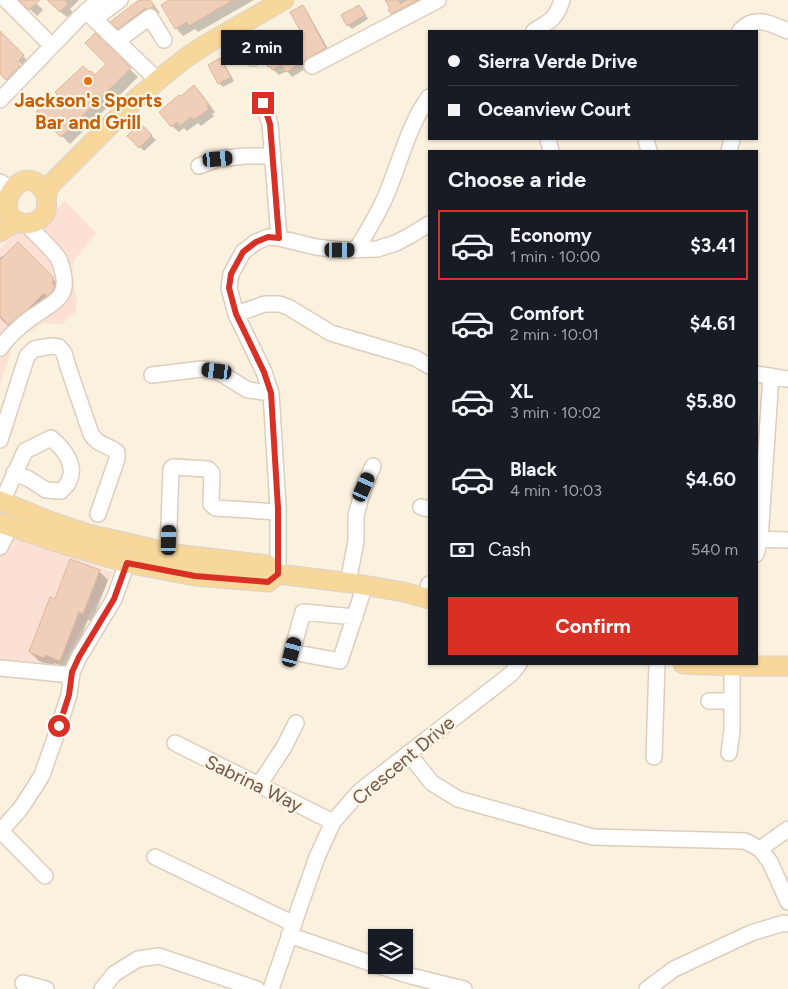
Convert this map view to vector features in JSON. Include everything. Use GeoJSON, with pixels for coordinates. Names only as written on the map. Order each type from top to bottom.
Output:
{"type":"FeatureCollection","features":[{"type":"Feature","properties":{"kind":"main road"},"geometry":{"type":"LineString","coordinates":[[32,181],[45,176],[129,93],[172,57],[190,44],[265,0]]}},
{"type":"Feature","properties":{"kind":"main road"},"geometry":{"type":"LineString","coordinates":[[46,195],[57,177],[156,82],[187,57],[284,0]]}},
{"type":"Feature","properties":{"kind":"main road"},"geometry":{"type":"LineString","coordinates":[[0,232],[17,182],[32,181],[40,186],[46,195],[45,212],[36,222],[9,206]]}},
{"type":"Feature","properties":{"kind":"main road"},"geometry":{"type":"LineString","coordinates":[[1,501],[52,522],[88,534],[171,554],[268,565],[278,574],[404,592],[428,593]]}},
{"type":"Feature","properties":{"kind":"main road"},"geometry":{"type":"LineString","coordinates":[[5,525],[127,563],[195,576],[268,582],[278,574]]}},
{"type":"Feature","properties":{"kind":"main road"},"geometry":{"type":"LineString","coordinates":[[127,563],[135,555],[141,553],[161,557],[171,554]]}},
{"type":"Feature","properties":{"kind":"main road"},"geometry":{"type":"LineString","coordinates":[[727,665],[788,666]]}},
{"type":"Feature","properties":{"kind":"street"},"geometry":{"type":"LineString","coordinates":[[6,0],[52,46]]}},
{"type":"Feature","properties":{"kind":"street"},"geometry":{"type":"LineString","coordinates":[[90,15],[99,0]]}},
{"type":"Feature","properties":{"kind":"street"},"geometry":{"type":"LineString","coordinates":[[0,100],[52,46],[90,15],[120,0]]}},
{"type":"Feature","properties":{"kind":"street"},"geometry":{"type":"LineString","coordinates":[[312,66],[438,0]]}},
{"type":"Feature","properties":{"kind":"street"},"geometry":{"type":"LineString","coordinates":[[536,30],[550,22],[560,8],[562,0]]}},
{"type":"Feature","properties":{"kind":"street"},"geometry":{"type":"LineString","coordinates":[[90,15],[151,74]]}},
{"type":"Feature","properties":{"kind":"street"},"geometry":{"type":"LineString","coordinates":[[118,41],[150,17],[164,40]]}},
{"type":"Feature","properties":{"kind":"street"},"geometry":{"type":"LineString","coordinates":[[740,30],[752,22],[766,22],[788,31]]}},
{"type":"Feature","properties":{"kind":"street"},"geometry":{"type":"LineString","coordinates":[[237,27],[253,58]]}},
{"type":"Feature","properties":{"kind":"street"},"geometry":{"type":"LineString","coordinates":[[356,250],[372,225],[387,194],[414,123],[428,99]]}},
{"type":"Feature","properties":{"kind":"street"},"geometry":{"type":"LineString","coordinates":[[263,103],[270,124],[279,238]]}},
{"type":"Feature","properties":{"kind":"street"},"geometry":{"type":"LineString","coordinates":[[200,166],[218,159],[245,156],[273,156]]}},
{"type":"Feature","properties":{"kind":"street"},"geometry":{"type":"LineString","coordinates":[[0,348],[5,340],[36,314],[52,306],[63,293],[66,282],[57,256],[9,206]]}},
{"type":"Feature","properties":{"kind":"street"},"geometry":{"type":"LineString","coordinates":[[278,574],[278,512],[271,393],[264,372],[236,314],[229,288],[231,274],[243,252],[256,242],[268,237],[316,247],[356,250],[377,248],[396,243],[428,225]]}},
{"type":"Feature","properties":{"kind":"street"},"geometry":{"type":"LineString","coordinates":[[236,314],[265,304],[279,304],[288,307],[331,333],[415,358],[428,365]]}},
{"type":"Feature","properties":{"kind":"street"},"geometry":{"type":"LineString","coordinates":[[0,440],[27,356],[34,349],[52,346],[59,348],[64,353],[94,440],[99,444],[112,448],[116,452],[117,459],[98,514]]}},
{"type":"Feature","properties":{"kind":"street"},"geometry":{"type":"LineString","coordinates":[[152,375],[202,369],[217,371],[248,390],[271,393]]}},
{"type":"Feature","properties":{"kind":"street"},"geometry":{"type":"LineString","coordinates":[[758,520],[764,375],[788,379]]}},
{"type":"Feature","properties":{"kind":"street"},"geometry":{"type":"LineString","coordinates":[[355,617],[303,612],[292,652],[340,661],[355,617],[356,515],[364,487],[373,466]]}},
{"type":"Feature","properties":{"kind":"street"},"geometry":{"type":"LineString","coordinates":[[171,554],[171,470],[173,467],[211,470],[211,504],[215,508],[278,512]]}},
{"type":"Feature","properties":{"kind":"street"},"geometry":{"type":"LineString","coordinates":[[1,501],[14,473]]}},
{"type":"Feature","properties":{"kind":"street"},"geometry":{"type":"LineString","coordinates":[[0,547],[5,525]]}},
{"type":"Feature","properties":{"kind":"street"},"geometry":{"type":"LineString","coordinates":[[758,544],[788,540]]}},
{"type":"Feature","properties":{"kind":"street"},"geometry":{"type":"LineString","coordinates":[[44,876],[0,831],[20,808],[42,775],[66,704],[72,676],[79,657],[114,599],[127,563]]}},
{"type":"Feature","properties":{"kind":"street","name":"Crescent Drive"},"geometry":{"type":"LineString","coordinates":[[271,989],[317,857],[333,822],[360,791],[511,674],[518,665]]}},
{"type":"Feature","properties":{"kind":"street"},"geometry":{"type":"LineString","coordinates":[[654,757],[658,665]]}},
{"type":"Feature","properties":{"kind":"street"},"geometry":{"type":"LineString","coordinates":[[727,665],[732,701],[732,731],[728,753]]}},
{"type":"Feature","properties":{"kind":"street"},"geometry":{"type":"LineString","coordinates":[[0,668],[72,676]]}},
{"type":"Feature","properties":{"kind":"street"},"geometry":{"type":"LineString","coordinates":[[709,701],[732,701]]}},
{"type":"Feature","properties":{"kind":"street"},"geometry":{"type":"LineString","coordinates":[[260,785],[284,747],[296,723]]}},
{"type":"Feature","properties":{"kind":"street","name":"Sabrina Way"},"geometry":{"type":"LineString","coordinates":[[175,744],[333,822]]}},
{"type":"Feature","properties":{"kind":"street"},"geometry":{"type":"LineString","coordinates":[[408,753],[432,783],[458,800],[593,837],[745,840],[760,848],[770,862],[788,902]]}},
{"type":"Feature","properties":{"kind":"street"},"geometry":{"type":"LineString","coordinates":[[760,848],[788,829]]}},
{"type":"Feature","properties":{"kind":"street"},"geometry":{"type":"LineString","coordinates":[[155,856],[292,930],[368,961]]}},
{"type":"Feature","properties":{"kind":"street"},"geometry":{"type":"LineString","coordinates":[[647,989],[674,969],[750,933],[784,923],[788,924]]}},
{"type":"Feature","properties":{"kind":"street"},"geometry":{"type":"LineString","coordinates":[[102,989],[114,974],[138,959],[159,956],[257,989]]}},
{"type":"Feature","properties":{"kind":"street"},"geometry":{"type":"LineString","coordinates":[[405,974],[464,989]]}},
{"type":"Feature","properties":{"kind":"street"},"geometry":{"type":"LineString","coordinates":[[23,983],[46,989]]}},
{"type":"Feature","properties":{"kind":"shaded area"},"geometry":{"type":"Polygon","coordinates":[[[65,201],[96,233],[73,262],[72,275],[77,300],[75,312],[62,324],[43,323],[14,342],[0,385],[0,249],[17,232],[26,231],[46,220],[65,201]]]}},
{"type":"Feature","properties":{"kind":"shaded area"},"geometry":{"type":"Polygon","coordinates":[[[0,529],[113,572],[55,676],[0,676],[0,529]]]}},
{"type":"Feature","properties":{"kind":"building"},"geometry":{"type":"Polygon","coordinates":[[[19,0],[40,0],[29,10],[19,0]]]}},
{"type":"Feature","properties":{"kind":"building"},"geometry":{"type":"Polygon","coordinates":[[[47,0],[66,0],[68,4],[60,12],[47,0]]]}},
{"type":"Feature","properties":{"kind":"building"},"geometry":{"type":"Polygon","coordinates":[[[139,0],[150,0],[155,6],[144,9],[118,29],[110,22],[139,0]]]}},
{"type":"Feature","properties":{"kind":"building"},"geometry":{"type":"Polygon","coordinates":[[[169,0],[233,0],[189,26],[187,22],[175,29],[161,5],[169,0]]]}},
{"type":"Feature","properties":{"kind":"building"},"geometry":{"type":"Polygon","coordinates":[[[385,0],[398,0],[400,4],[407,0],[418,0],[391,14],[385,0]]]}},
{"type":"Feature","properties":{"kind":"building"},"geometry":{"type":"Polygon","coordinates":[[[303,5],[326,48],[286,72],[282,65],[272,70],[270,66],[268,67],[252,35],[261,30],[275,55],[304,38],[290,12],[303,5]]]}},
{"type":"Feature","properties":{"kind":"building"},"geometry":{"type":"Polygon","coordinates":[[[359,5],[365,15],[347,26],[341,15],[359,5]]]}},
{"type":"Feature","properties":{"kind":"building"},"geometry":{"type":"Polygon","coordinates":[[[0,31],[24,55],[17,62],[20,66],[6,80],[0,74],[0,31]]]}},
{"type":"Feature","properties":{"kind":"building"},"geometry":{"type":"Polygon","coordinates":[[[95,33],[131,68],[61,137],[36,112],[43,105],[45,106],[57,94],[55,92],[83,66],[95,75],[106,64],[85,43],[95,33]]]}},
{"type":"Feature","properties":{"kind":"building"},"geometry":{"type":"Polygon","coordinates":[[[220,58],[231,77],[218,84],[208,65],[220,58]]]}},
{"type":"Feature","properties":{"kind":"building"},"geometry":{"type":"Polygon","coordinates":[[[194,85],[209,105],[207,106],[209,109],[194,120],[191,117],[180,126],[177,122],[171,127],[159,112],[194,85]]]}},
{"type":"Feature","properties":{"kind":"building"},"geometry":{"type":"Polygon","coordinates":[[[143,126],[152,135],[139,148],[127,136],[136,127],[139,130],[143,126]]]}},
{"type":"Feature","properties":{"kind":"building"},"geometry":{"type":"Polygon","coordinates":[[[18,242],[53,277],[53,284],[55,286],[52,292],[46,296],[44,293],[8,325],[0,316],[0,260],[18,242]]]}},
{"type":"Feature","properties":{"kind":"building"},"geometry":{"type":"Polygon","coordinates":[[[70,559],[100,570],[83,614],[79,612],[60,661],[45,655],[44,658],[29,652],[50,597],[55,599],[70,559]]]}},
{"type":"Feature","properties":{"kind":"place","name":"Jackson's Sports Bar and Grill"},"geometry":{"type":"Point","coordinates":[88,81]}},
{"type":"Feature","properties":{"kind":"route"},"geometry":{"type":"LineString","coordinates":[[59,726],[69,695],[72,672],[114,599],[127,563],[195,576],[268,582],[278,574],[278,508],[271,393],[264,372],[236,314],[229,288],[231,274],[243,252],[256,242],[268,237],[279,238],[270,124],[263,103]]}}]}
